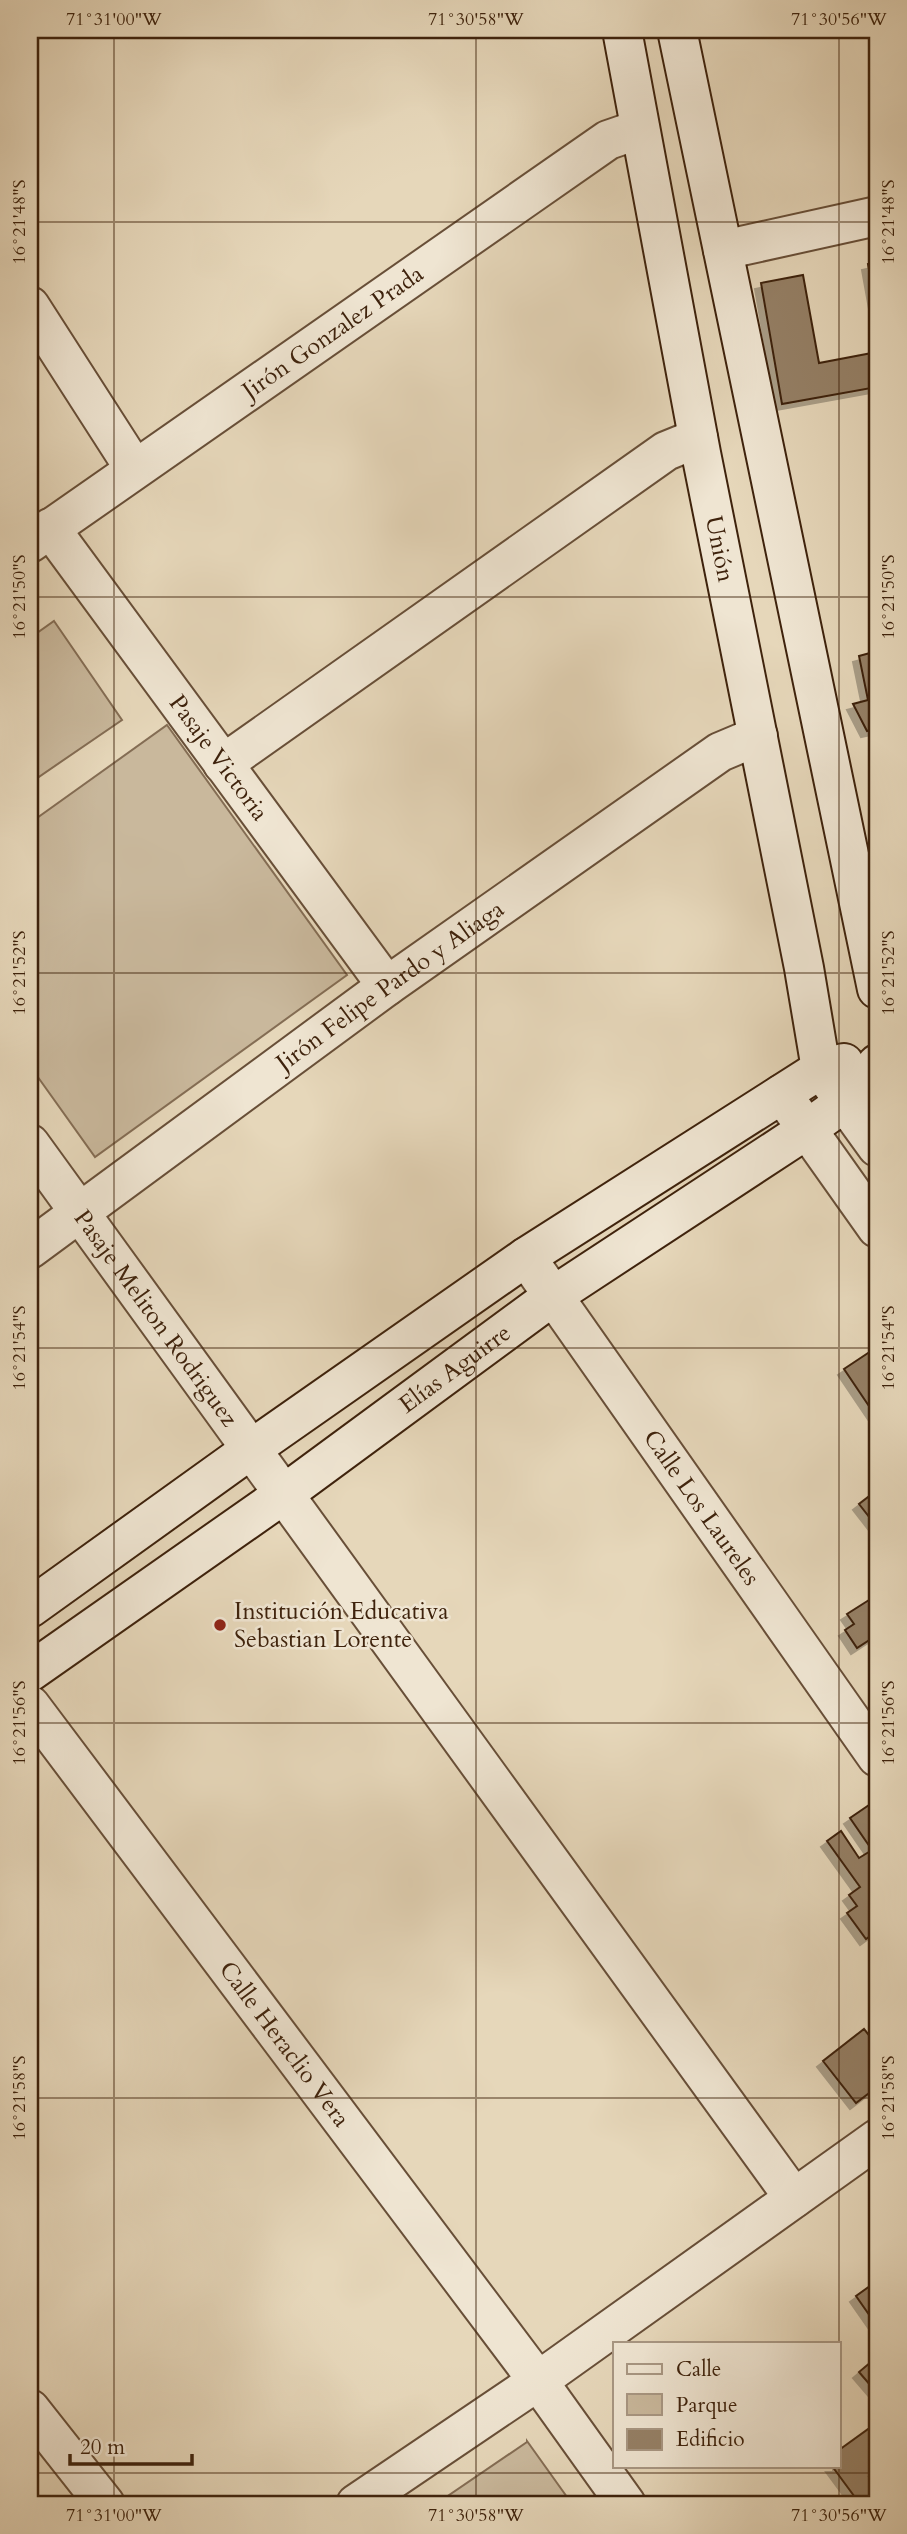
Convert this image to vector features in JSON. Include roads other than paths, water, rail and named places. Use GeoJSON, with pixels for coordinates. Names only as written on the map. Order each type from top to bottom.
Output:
{"type":"FeatureCollection","features":[{"type":"Feature","properties":{"kind":"street","name":"Unión"},"geometry":{"type":"LineString","coordinates":[[622,30],[698,438],[821,1069]]}},
{"type":"Feature","properties":{"kind":"street"},"geometry":{"type":"LineString","coordinates":[[677,30],[877,989]]}},
{"type":"Feature","properties":{"kind":"street","name":"Jirón Gonzalez Prada"},"geometry":{"type":"LineString","coordinates":[[40,535],[608,140],[640,129]]}},
{"type":"Feature","properties":{"kind":"street"},"geometry":{"type":"LineString","coordinates":[[723,250],[877,216]]}},
{"type":"Feature","properties":{"kind":"street"},"geometry":{"type":"LineString","coordinates":[[30,306],[134,468]]}},
{"type":"Feature","properties":{"kind":"street"},"geometry":{"type":"LineString","coordinates":[[223,764],[666,451],[698,438]]}},
{"type":"Feature","properties":{"kind":"street","name":"Pasaje Victoria"},"geometry":{"type":"LineString","coordinates":[[40,535],[223,764],[387,986]]}},
{"type":"Feature","properties":{"kind":"street","name":"Jirón Felipe Pardo y Aliaga"},"geometry":{"type":"LineString","coordinates":[[30,1249],[387,986],[720,752],[758,736]]}},
{"type":"Feature","properties":{"kind":"street","name":"Elías Aguirre"},"geometry":{"type":"LineString","coordinates":[[30,1608],[526,1257],[821,1069],[877,1054]]}},
{"type":"Feature","properties":{"kind":"street","name":"Elías Aguirre"},"geometry":{"type":"LineString","coordinates":[[30,1672],[284,1493],[553,1296],[806,1130],[845,1102],[877,1064]]}},
{"type":"Feature","properties":{"kind":"street"},"geometry":{"type":"LineString","coordinates":[[821,1069],[877,1147]]}},
{"type":"Feature","properties":{"kind":"street"},"geometry":{"type":"LineString","coordinates":[[782,1094],[877,1228]]}},
{"type":"Feature","properties":{"kind":"street","name":"Pasaje Meliton Rodriguez"},"geometry":{"type":"LineString","coordinates":[[30,1144],[794,2198]]}},
{"type":"Feature","properties":{"kind":"street","name":"Calle Los Laureles"},"geometry":{"type":"LineString","coordinates":[[526,1257],[877,1757]]}},
{"type":"Feature","properties":{"kind":"street","name":"Calle Heraclio Vera"},"geometry":{"type":"LineString","coordinates":[[30,1705],[538,2381],[626,2504]]}},
{"type":"Feature","properties":{"kind":"street"},"geometry":{"type":"LineString","coordinates":[[356,2504],[538,2381],[877,2139]]}},
{"type":"Feature","properties":{"kind":"street"},"geometry":{"type":"LineString","coordinates":[[30,2409],[105,2504]]}},
{"type":"Feature","properties":{"kind":"place","name":"Institución Educativa Sebastian Lorente"},"geometry":{"type":"Point","coordinates":[220,1625]}}]}
